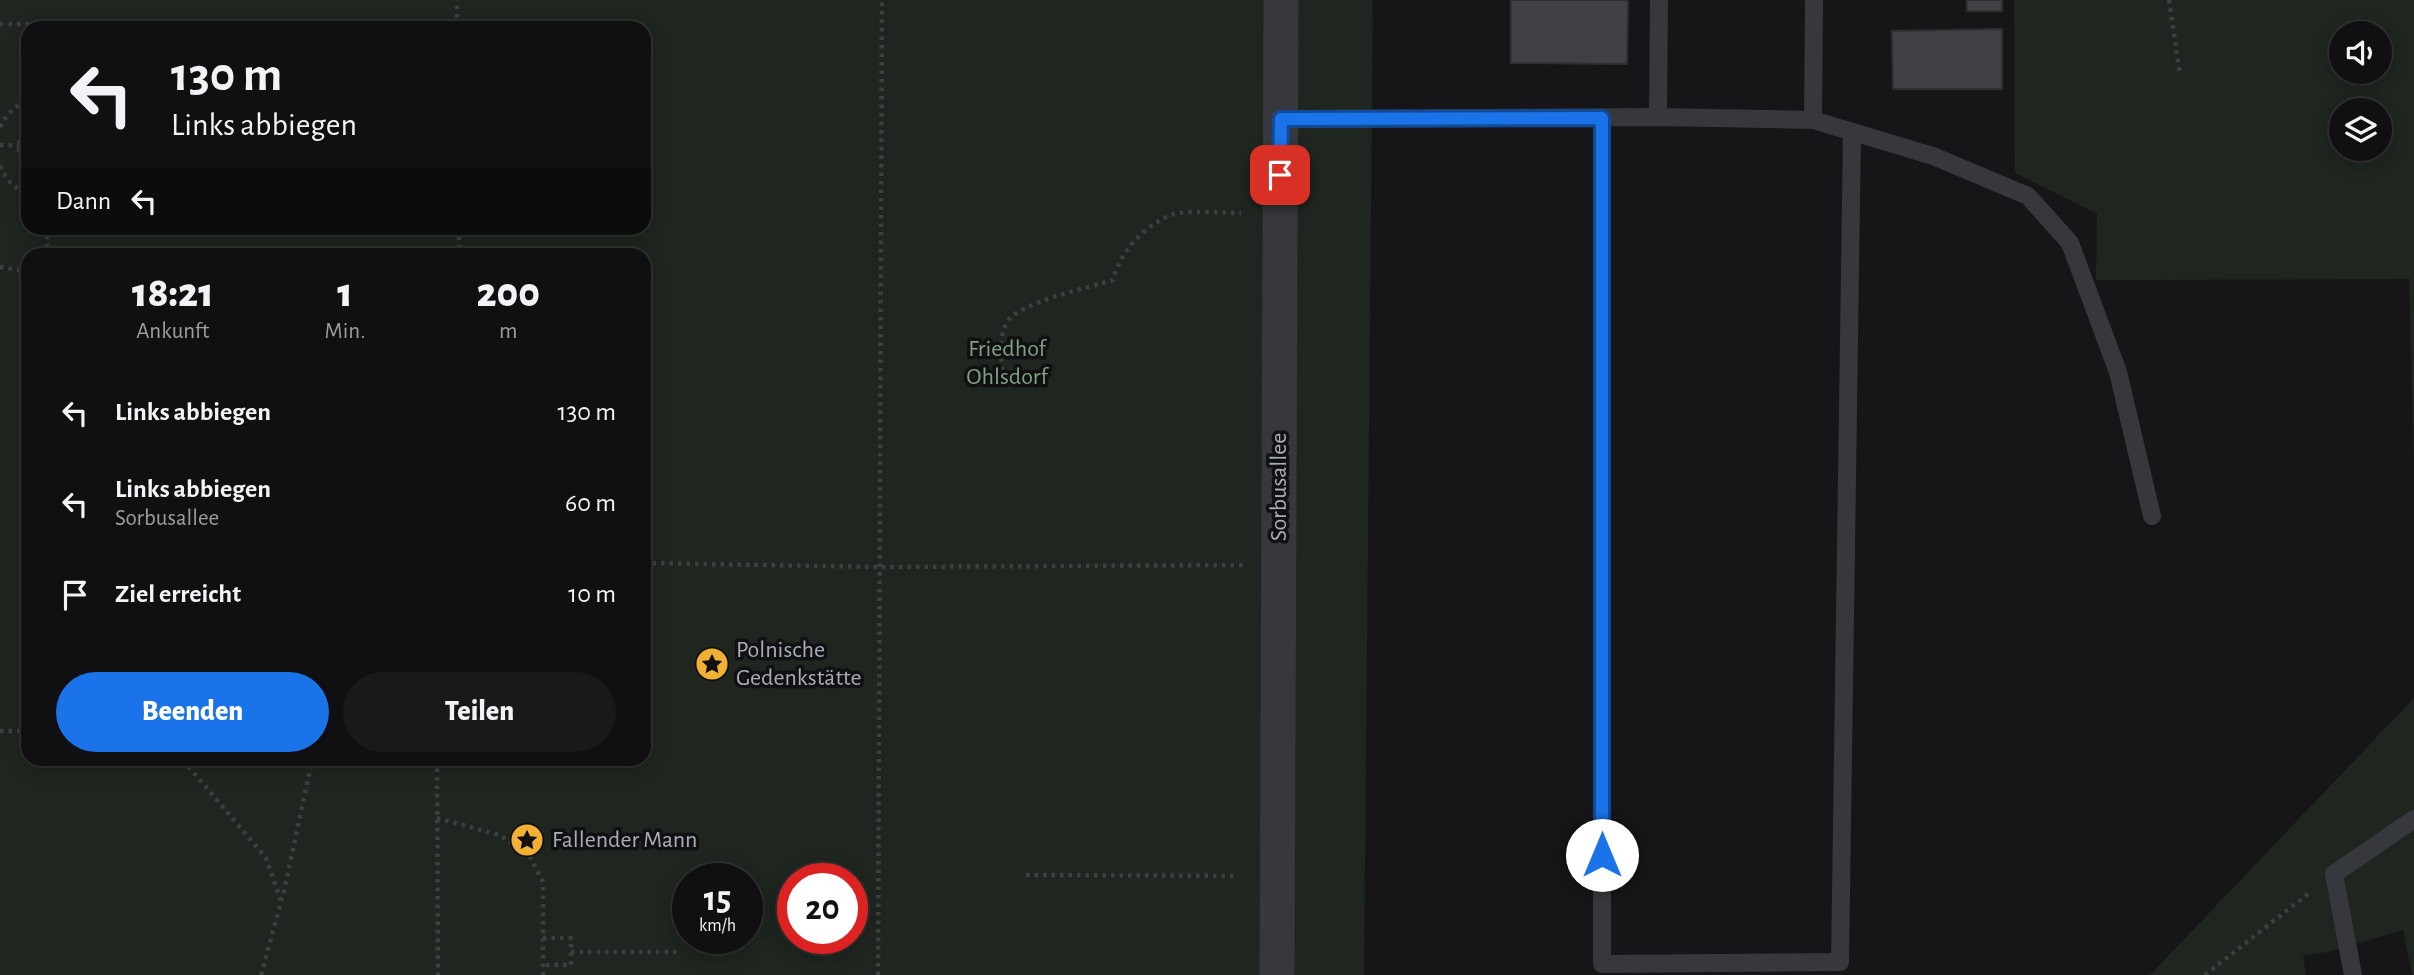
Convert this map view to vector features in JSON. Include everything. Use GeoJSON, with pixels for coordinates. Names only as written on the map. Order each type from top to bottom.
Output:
{"type":"FeatureCollection","features":[{"type":"Feature","properties":{"kind":"street","name":"Sorbusallee"},"geometry":{"type":"LineString","coordinates":[[1277,975],[1281,0]]}},
{"type":"Feature","properties":{"kind":"lane"},"geometry":{"type":"LineString","coordinates":[[1658,117],[1659,0]]}},
{"type":"Feature","properties":{"kind":"lane"},"geometry":{"type":"LineString","coordinates":[[1813,120],[1814,0]]}},
{"type":"Feature","properties":{"kind":"lane"},"geometry":{"type":"LineString","coordinates":[[1281,119],[1658,117],[1813,120],[1933,156],[2028,196],[2070,243],[2118,372],[2152,516]]}},
{"type":"Feature","properties":{"kind":"lane"},"geometry":{"type":"LineString","coordinates":[[1602,118],[1602,964],[1840,962],[1852,132]]}},
{"type":"Feature","properties":{"kind":"lane"},"geometry":{"type":"LineString","coordinates":[[2353,975],[2334,874],[2414,819]]}},
{"type":"Feature","properties":{"kind":"path"},"geometry":{"type":"LineString","coordinates":[[457,0],[457,21]]}},
{"type":"Feature","properties":{"kind":"path"},"geometry":{"type":"LineString","coordinates":[[878,975],[882,0]]}},
{"type":"Feature","properties":{"kind":"path"},"geometry":{"type":"LineString","coordinates":[[2169,0],[2180,75]]}},
{"type":"Feature","properties":{"kind":"path"},"geometry":{"type":"LineString","coordinates":[[0,24],[21,25]]}},
{"type":"Feature","properties":{"kind":"path"},"geometry":{"type":"LineString","coordinates":[[0,127],[6,115],[21,102]]}},
{"type":"Feature","properties":{"kind":"path"},"geometry":{"type":"LineString","coordinates":[[21,136],[21,157]]}},
{"type":"Feature","properties":{"kind":"path"},"geometry":{"type":"LineString","coordinates":[[0,145],[19,146]]}},
{"type":"Feature","properties":{"kind":"path"},"geometry":{"type":"LineString","coordinates":[[0,166],[5,177],[21,191]]}},
{"type":"Feature","properties":{"kind":"path"},"geometry":{"type":"LineString","coordinates":[[1002,370],[1001,337],[1008,319],[1030,305],[1113,280],[1117,264],[1143,231],[1175,213],[1241,213]]}},
{"type":"Feature","properties":{"kind":"path"},"geometry":{"type":"LineString","coordinates":[[0,267],[21,270]]}},
{"type":"Feature","properties":{"kind":"path"},"geometry":{"type":"LineString","coordinates":[[651,563],[880,567],[1279,565]]}},
{"type":"Feature","properties":{"kind":"path"},"geometry":{"type":"LineString","coordinates":[[0,731],[21,731]]}},
{"type":"Feature","properties":{"kind":"path"},"geometry":{"type":"LineString","coordinates":[[189,766],[266,858],[281,901]]}},
{"type":"Feature","properties":{"kind":"path"},"geometry":{"type":"LineString","coordinates":[[261,975],[281,901],[311,766]]}},
{"type":"Feature","properties":{"kind":"path"},"geometry":{"type":"LineString","coordinates":[[437,766],[438,975]]}},
{"type":"Feature","properties":{"kind":"path"},"geometry":{"type":"LineString","coordinates":[[438,818],[499,835],[528,853],[543,882],[544,975]]}},
{"type":"Feature","properties":{"kind":"path"},"geometry":{"type":"LineString","coordinates":[[2205,975],[2334,874]]}},
{"type":"Feature","properties":{"kind":"path"},"geometry":{"type":"LineString","coordinates":[[1026,875],[1239,876]]}},
{"type":"Feature","properties":{"kind":"path"},"geometry":{"type":"LineString","coordinates":[[543,938],[572,938],[572,952],[572,965],[543,965]]}},
{"type":"Feature","properties":{"kind":"path"},"geometry":{"type":"LineString","coordinates":[[572,952],[672,952]]}},
{"type":"Feature","properties":{"kind":"green space","name":"Friedhof Ohlsdorf"},"geometry":{"type":"Polygon","coordinates":[[[0,0],[1373,0],[1364,975],[0,975],[0,0]]]}},
{"type":"Feature","properties":{"kind":"green space"},"geometry":{"type":"Polygon","coordinates":[[[2014,0],[2414,0],[2414,471],[2409,279],[2096,280],[2097,214],[2015,173],[2014,0]]]}},
{"type":"Feature","properties":{"kind":"green space"},"geometry":{"type":"Polygon","coordinates":[[[2414,698],[2414,975],[2403,930],[2332,951],[2303,956],[2306,975],[2150,975],[2414,698]]]}},
{"type":"Feature","properties":{"kind":"building"},"geometry":{"type":"Polygon","coordinates":[[[1511,0],[1628,0],[1627,64],[1511,63],[1511,0]]]}},
{"type":"Feature","properties":{"kind":"building"},"geometry":{"type":"Polygon","coordinates":[[[1967,0],[2002,0],[2002,11],[1967,11],[1967,0]]]}},
{"type":"Feature","properties":{"kind":"building"},"geometry":{"type":"Polygon","coordinates":[[[2002,29],[2002,89],[1893,89],[1892,31],[2002,29]]]}},
{"type":"Feature","properties":{"kind":"place","name":"Polnische Gedenkstätte"},"geometry":{"type":"Point","coordinates":[712,664]}},
{"type":"Feature","properties":{"kind":"place","name":"Fallender Mann"},"geometry":{"type":"Point","coordinates":[527,840]}},
{"type":"Feature","properties":{"kind":"route"},"geometry":{"type":"LineString","coordinates":[[1280,175],[1281,119],[1602,118],[1602,855]]}}]}
